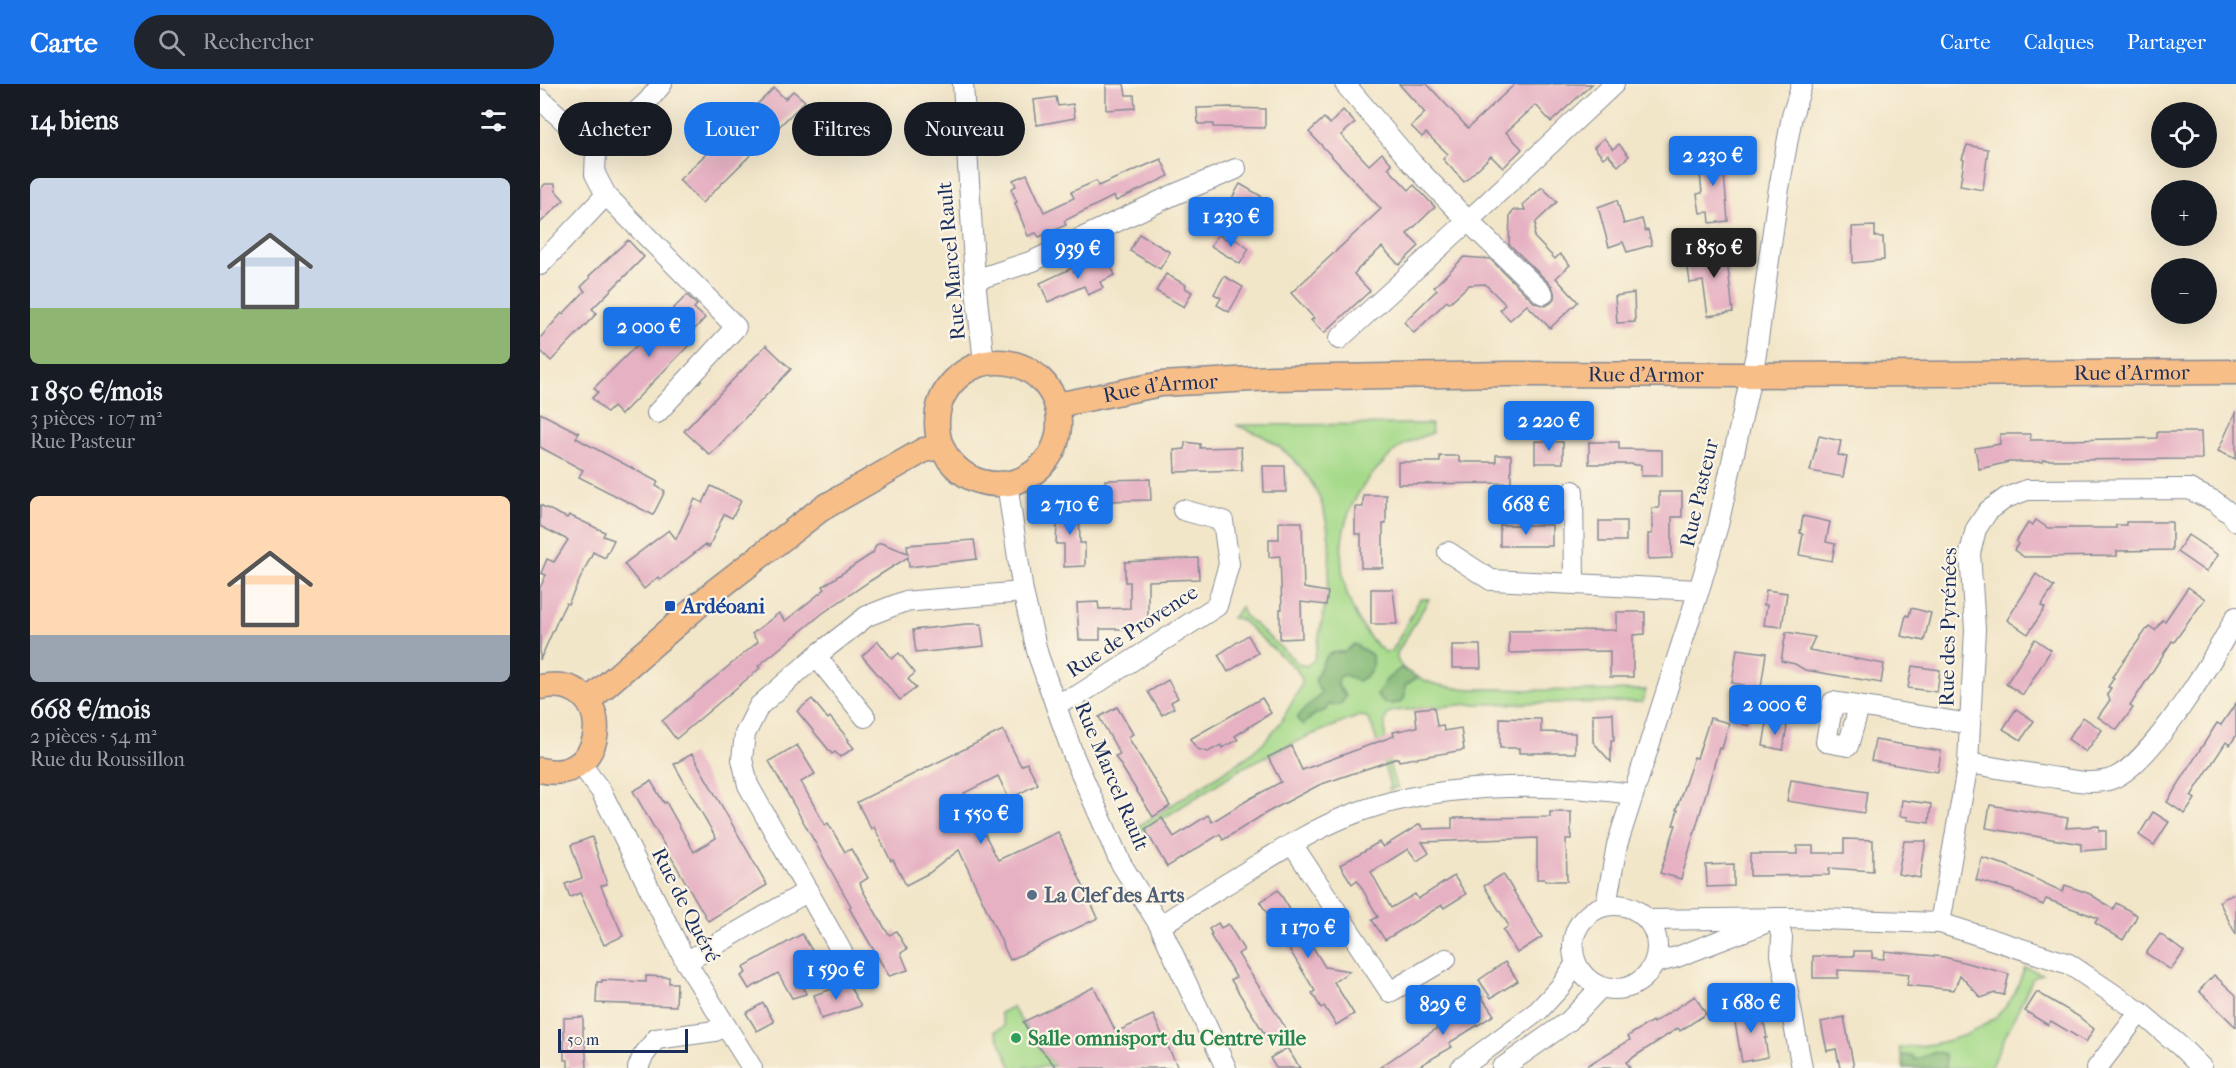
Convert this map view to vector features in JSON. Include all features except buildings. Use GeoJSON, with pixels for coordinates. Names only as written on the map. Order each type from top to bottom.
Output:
{"type":"FeatureCollection","features":[{"type":"Feature","properties":{"kind":"main road"},"geometry":{"type":"LineString","coordinates":[[1003,362],[1021,366],[1037,375],[1049,389],[1057,405],[1059,426],[1049,455],[1043,464],[1027,477],[1007,483],[987,483],[968,476],[953,464],[942,447],[937,430],[938,412],[944,395],[954,381],[968,370],[984,363],[1003,362]]}},
{"type":"Feature","properties":{"kind":"main road","name":"Rue d'Armor"},"geometry":{"type":"LineString","coordinates":[[1057,405],[1161,384],[1272,378],[1507,374],[2236,372]]}},
{"type":"Feature","properties":{"kind":"main road"},"geometry":{"type":"LineString","coordinates":[[588,701],[715,591],[821,509],[924,450],[942,447]]}},
{"type":"Feature","properties":{"kind":"main road"},"geometry":{"type":"LineString","coordinates":[[540,687],[551,684],[578,691],[595,713],[596,734],[590,753],[580,763],[555,772],[540,770]]}},
{"type":"Feature","properties":{"kind":"street"},"geometry":{"type":"LineString","coordinates":[[647,102],[662,84]]}},
{"type":"Feature","properties":{"kind":"street","name":"Rue Marcel Rault"},"geometry":{"type":"LineString","coordinates":[[963,84],[975,280],[984,363]]}},
{"type":"Feature","properties":{"kind":"street"},"geometry":{"type":"LineString","coordinates":[[1345,84],[1412,163],[1543,294]]}},
{"type":"Feature","properties":{"kind":"street"},"geometry":{"type":"LineString","coordinates":[[1338,339],[1614,84]]}},
{"type":"Feature","properties":{"kind":"street","name":"Rue Pasteur"},"geometry":{"type":"LineString","coordinates":[[1606,905],[1617,845],[1718,525],[1756,354],[1782,172],[1792,116],[1802,84]]}},
{"type":"Feature","properties":{"kind":"street"},"geometry":{"type":"LineString","coordinates":[[540,99],[558,115]]}},
{"type":"Feature","properties":{"kind":"street"},"geometry":{"type":"LineString","coordinates":[[596,156],[594,174],[606,195],[736,327],[657,413]]}},
{"type":"Feature","properties":{"kind":"street"},"geometry":{"type":"LineString","coordinates":[[975,280],[1033,261],[1173,195],[1236,169]]}},
{"type":"Feature","properties":{"kind":"street"},"geometry":{"type":"LineString","coordinates":[[540,265],[606,195]]}},
{"type":"Feature","properties":{"kind":"street","name":"Rue Marcel Rault"},"geometry":{"type":"LineString","coordinates":[[1007,483],[1023,592],[1038,655],[1074,757],[1120,862],[1160,926],[1226,1068]]}},
{"type":"Feature","properties":{"kind":"street","name":"Rue des Pyrénées"},"geometry":{"type":"LineString","coordinates":[[1940,922],[1968,763],[1975,629],[1970,553],[1976,529],[1988,511],[2006,498],[2027,490],[2189,489],[2214,501],[2236,521]]}},
{"type":"Feature","properties":{"kind":"street"},"geometry":{"type":"LineString","coordinates":[[1573,491],[1574,583]]}},
{"type":"Feature","properties":{"kind":"street","name":"Rue de Provence"},"geometry":{"type":"LineString","coordinates":[[1055,703],[1077,696],[1217,606],[1229,564],[1223,521],[1183,510]]}},
{"type":"Feature","properties":{"kind":"street"},"geometry":{"type":"LineString","coordinates":[[1448,552],[1491,580],[1699,590]]}},
{"type":"Feature","properties":{"kind":"street"},"geometry":{"type":"LineString","coordinates":[[843,954],[748,785],[742,759],[745,734],[759,706],[816,656],[867,616],[903,602],[1023,592]]}},
{"type":"Feature","properties":{"kind":"street"},"geometry":{"type":"LineString","coordinates":[[1968,763],[2087,783],[2110,780],[2133,767],[2173,718],[2212,660],[2236,617]]}},
{"type":"Feature","properties":{"kind":"street"},"geometry":{"type":"LineString","coordinates":[[816,656],[865,717]]}},
{"type":"Feature","properties":{"kind":"street","name":"Rue des Pyrénées"},"geometry":{"type":"LineString","coordinates":[[1859,707],[1970,724]]}},
{"type":"Feature","properties":{"kind":"street","name":"Rue de Quéré"},"geometry":{"type":"LineString","coordinates":[[580,763],[600,791],[686,962],[752,1068]]}},
{"type":"Feature","properties":{"kind":"street"},"geometry":{"type":"LineString","coordinates":[[1160,926],[1292,844],[1345,817],[1398,800],[1444,792],[1514,787],[1633,794]]}},
{"type":"Feature","properties":{"kind":"street"},"geometry":{"type":"LineString","coordinates":[[1292,844],[1390,992],[1446,959]]}},
{"type":"Feature","properties":{"kind":"street"},"geometry":{"type":"LineString","coordinates":[[686,962],[808,891]]}},
{"type":"Feature","properties":{"kind":"street"},"geometry":{"type":"LineString","coordinates":[[1606,905],[1629,907],[1648,920],[1656,941],[1656,952],[1647,974],[1638,982],[1626,988],[1614,989],[1601,987],[1582,974],[1576,963],[1573,945],[1577,927],[1585,917],[1595,909],[1606,905]]}},
{"type":"Feature","properties":{"kind":"street"},"geometry":{"type":"LineString","coordinates":[[1653,963],[1677,957],[1777,918]]}},
{"type":"Feature","properties":{"kind":"street"},"geometry":{"type":"LineString","coordinates":[[1777,918],[1782,938],[1781,955],[1802,1068]]}},
{"type":"Feature","properties":{"kind":"street"},"geometry":{"type":"LineString","coordinates":[[1648,920],[1777,918],[1940,922],[2069,964],[2140,1012],[2202,1068]]}},
{"type":"Feature","properties":{"kind":"street"},"geometry":{"type":"LineString","coordinates":[[1461,1068],[1538,1011],[1562,985],[1576,963]]}},
{"type":"Feature","properties":{"kind":"street"},"geometry":{"type":"LineString","coordinates":[[1502,1068],[1569,1022],[1601,987]]}},
{"type":"Feature","properties":{"kind":"street"},"geometry":{"type":"LineString","coordinates":[[2097,1068],[2140,1012]]}},
{"type":"Feature","properties":{"kind":"street"},"geometry":{"type":"LineString","coordinates":[[638,1068],[643,1056],[656,1039],[715,1031],[725,1026]]}},
{"type":"Feature","properties":{"kind":"green space"},"geometry":{"type":"Polygon","coordinates":[[[1431,424],[1432,433],[1399,448],[1370,477],[1346,522],[1342,555],[1346,590],[1352,607],[1366,632],[1385,652],[1392,651],[1420,599],[1429,599],[1397,653],[1402,666],[1416,677],[1435,684],[1463,689],[1646,690],[1642,702],[1470,704],[1393,711],[1387,715],[1385,730],[1387,752],[1398,787],[1389,790],[1390,785],[1372,726],[1367,717],[1359,716],[1306,737],[1242,768],[1134,837],[1131,831],[1247,757],[1265,741],[1281,722],[1301,686],[1302,679],[1297,670],[1240,619],[1232,618],[1241,607],[1244,615],[1299,664],[1306,666],[1314,660],[1326,600],[1329,569],[1329,540],[1324,512],[1313,485],[1295,461],[1257,433],[1236,425],[1431,424]]]}},
{"type":"Feature","properties":{"kind":"green space"},"geometry":{"type":"Polygon","coordinates":[[[1354,644],[1372,655],[1370,671],[1358,681],[1345,675],[1339,677],[1338,686],[1346,696],[1342,703],[1333,706],[1329,704],[1326,710],[1314,715],[1303,725],[1297,719],[1321,693],[1315,680],[1325,659],[1332,653],[1345,652],[1354,644]]]}},
{"type":"Feature","properties":{"kind":"green space"},"geometry":{"type":"Polygon","coordinates":[[[1401,668],[1417,677],[1405,686],[1405,696],[1402,702],[1386,703],[1377,696],[1386,680],[1401,668]]]}},
{"type":"Feature","properties":{"kind":"green space"},"geometry":{"type":"Polygon","coordinates":[[[2025,967],[2042,974],[2033,978],[1990,1068],[1904,1068],[1899,1048],[1928,1045],[1958,1038],[1996,1016],[2013,997],[2025,967]]]}},
{"type":"Feature","properties":{"kind":"green space","name":"Salle omnisport du Centre ville"},"geometry":{"type":"Polygon","coordinates":[[[1012,1007],[1038,1046],[1056,1066],[1012,1068],[995,1031],[1005,1026],[1000,1013],[1012,1007]]]}},
{"type":"Feature","properties":{"kind":"green space"},"geometry":{"type":"Polygon","coordinates":[[[1936,1052],[1945,1055],[1946,1068],[1904,1068],[1901,1055],[1913,1056],[1914,1060],[1936,1052]]]}},
{"type":"Feature","properties":{"kind":"place","name":"Ardéoani"},"geometry":{"type":"Point","coordinates":[670,606]}},
{"type":"Feature","properties":{"kind":"place","name":"La Clef des Arts"},"geometry":{"type":"Point","coordinates":[1032,895]}},
{"type":"Feature","properties":{"kind":"place","name":"Salle omnisport du Centre ville"},"geometry":{"type":"Point","coordinates":[1016,1038]}}]}
